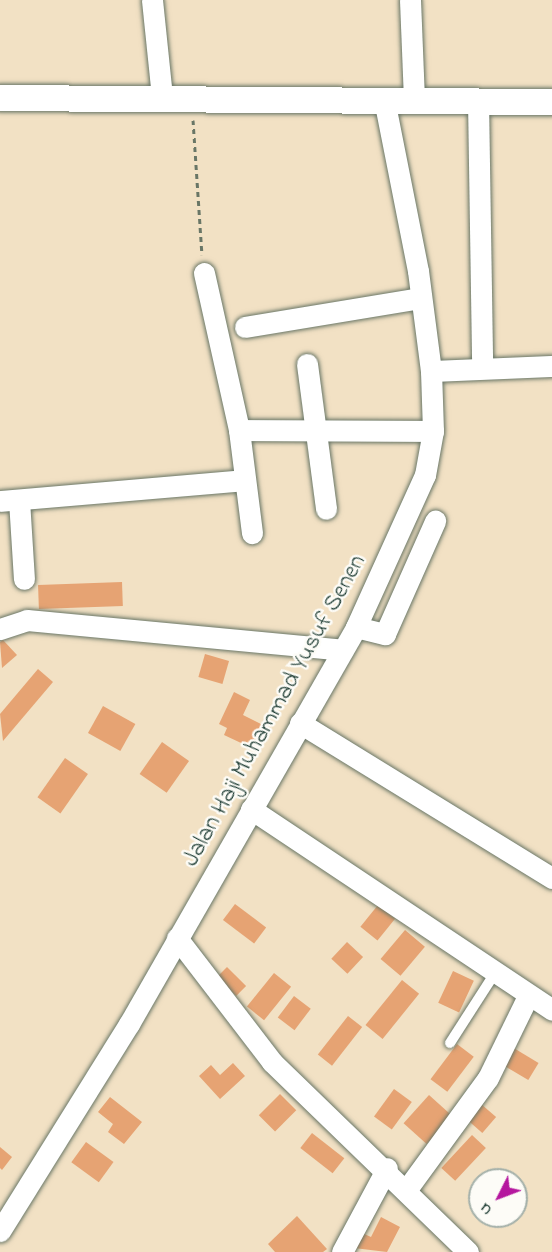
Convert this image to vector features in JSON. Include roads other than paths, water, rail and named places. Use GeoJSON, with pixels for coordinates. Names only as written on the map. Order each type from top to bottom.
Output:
{"type":"FeatureCollection","features":[{"type":"Feature","properties":{"kind":"street"},"geometry":{"type":"LineString","coordinates":[[152,0],[162,97]]}},
{"type":"Feature","properties":{"kind":"street"},"geometry":{"type":"LineString","coordinates":[[410,0],[414,98]]}},
{"type":"Feature","properties":{"kind":"street"},"geometry":{"type":"LineString","coordinates":[[0,98],[162,97],[384,100],[414,98],[552,102]]}},
{"type":"Feature","properties":{"kind":"street","name":"Jalan Haji Muhammad Yusuf Senen"},"geometry":{"type":"LineString","coordinates":[[1,1229],[177,938],[356,627],[425,476],[433,431],[431,371],[384,100]]}},
{"type":"Feature","properties":{"kind":"street"},"geometry":{"type":"LineString","coordinates":[[478,100],[482,368]]}},
{"type":"Feature","properties":{"kind":"street"},"geometry":{"type":"LineString","coordinates":[[204,273],[239,430],[252,533]]}},
{"type":"Feature","properties":{"kind":"street"},"geometry":{"type":"LineString","coordinates":[[245,327],[420,298]]}},
{"type":"Feature","properties":{"kind":"street"},"geometry":{"type":"LineString","coordinates":[[307,364],[318,430],[326,509]]}},
{"type":"Feature","properties":{"kind":"street"},"geometry":{"type":"LineString","coordinates":[[431,371],[552,366]]}},
{"type":"Feature","properties":{"kind":"street"},"geometry":{"type":"LineString","coordinates":[[239,430],[433,431]]}},
{"type":"Feature","properties":{"kind":"street"},"geometry":{"type":"LineString","coordinates":[[24,579],[9,501],[244,480]]}},
{"type":"Feature","properties":{"kind":"street"},"geometry":{"type":"LineString","coordinates":[[356,627],[385,634],[435,521]]}},
{"type":"Feature","properties":{"kind":"street"},"geometry":{"type":"LineString","coordinates":[[0,629],[27,620],[343,650]]}},
{"type":"Feature","properties":{"kind":"street"},"geometry":{"type":"LineString","coordinates":[[300,723],[552,878]]}},
{"type":"Feature","properties":{"kind":"street"},"geometry":{"type":"LineString","coordinates":[[251,809],[552,1010]]}},
{"type":"Feature","properties":{"kind":"street"},"geometry":{"type":"LineString","coordinates":[[177,938],[272,1062],[387,1168],[468,1252]]}},
{"type":"Feature","properties":{"kind":"street"},"geometry":{"type":"LineString","coordinates":[[407,1189],[488,1078],[528,996]]}},
{"type":"Feature","properties":{"kind":"street"},"geometry":{"type":"LineString","coordinates":[[342,1252],[387,1168]]}},
{"type":"Feature","properties":{"kind":"lane"},"geometry":{"type":"LineString","coordinates":[[450,1043],[495,973]]}}]}
